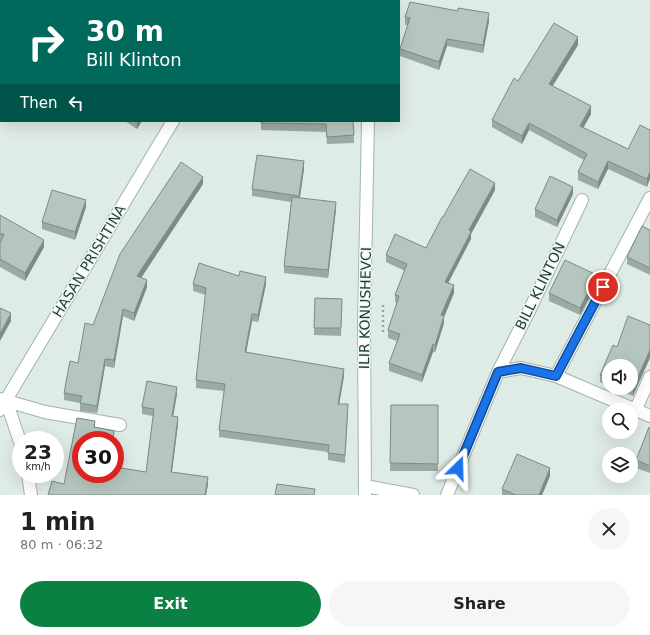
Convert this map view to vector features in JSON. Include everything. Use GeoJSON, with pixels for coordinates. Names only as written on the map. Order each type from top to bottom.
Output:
{"type":"FeatureCollection","features":[{"type":"Feature","properties":{"kind":"street","name":"HASAN PRISHTINA"},"geometry":{"type":"LineString","coordinates":[[2,403],[171,122]]}},
{"type":"Feature","properties":{"kind":"street","name":"ILIR KONUSHEVCI"},"geometry":{"type":"LineString","coordinates":[[365,490],[364,325],[368,122]]}},
{"type":"Feature","properties":{"kind":"street"},"geometry":{"type":"LineString","coordinates":[[556,376],[650,198]]}},
{"type":"Feature","properties":{"kind":"street","name":"BILL KLINTON"},"geometry":{"type":"LineString","coordinates":[[447,495],[498,372],[582,200]]}},
{"type":"Feature","properties":{"kind":"street"},"geometry":{"type":"LineString","coordinates":[[498,372],[521,368],[556,376],[621,403]]}},
{"type":"Feature","properties":{"kind":"street"},"geometry":{"type":"LineString","coordinates":[[638,404],[650,376]]}},
{"type":"Feature","properties":{"kind":"street"},"geometry":{"type":"LineString","coordinates":[[2,403],[120,425]]}},
{"type":"Feature","properties":{"kind":"street"},"geometry":{"type":"LineString","coordinates":[[2,403],[15,431]]}},
{"type":"Feature","properties":{"kind":"street"},"geometry":{"type":"LineString","coordinates":[[638,410],[650,416]]}},
{"type":"Feature","properties":{"kind":"street"},"geometry":{"type":"LineString","coordinates":[[29,483],[31,495]]}},
{"type":"Feature","properties":{"kind":"street"},"geometry":{"type":"LineString","coordinates":[[365,490],[413,495]]}},
{"type":"Feature","properties":{"kind":"path"},"geometry":{"type":"LineString","coordinates":[[383,300],[383,339]]}},
{"type":"Feature","properties":{"kind":"building"},"geometry":{"type":"Polygon","coordinates":[[[410,2],[458,11],[458,8],[489,13],[483,45],[447,39],[439,62],[400,49],[410,18],[405,17],[410,2]]]}},
{"type":"Feature","properties":{"kind":"building"},"geometry":{"type":"Polygon","coordinates":[[[554,23],[578,37],[549,84],[591,106],[580,126],[628,149],[640,125],[650,130],[650,172],[647,179],[608,161],[598,182],[578,172],[587,154],[529,123],[522,136],[492,120],[514,78],[518,81],[554,23]]]}},
{"type":"Feature","properties":{"kind":"building"},"geometry":{"type":"Polygon","coordinates":[[[353,122],[354,135],[327,137],[326,124],[261,123],[353,122]]]}},
{"type":"Feature","properties":{"kind":"building"},"geometry":{"type":"Polygon","coordinates":[[[257,155],[304,161],[299,196],[252,189],[257,155]]]}},
{"type":"Feature","properties":{"kind":"building"},"geometry":{"type":"Polygon","coordinates":[[[181,162],[203,177],[137,276],[147,280],[134,313],[123,309],[114,360],[105,359],[97,406],[80,403],[82,396],[64,393],[70,361],[78,363],[85,323],[93,325],[120,254],[181,162]]]}},
{"type":"Feature","properties":{"kind":"building"},"geometry":{"type":"Polygon","coordinates":[[[470,169],[495,183],[469,230],[471,232],[445,282],[454,285],[441,315],[444,316],[435,345],[433,344],[422,375],[389,363],[400,334],[388,330],[399,296],[395,295],[407,264],[386,255],[395,234],[426,248],[470,169]]]}},
{"type":"Feature","properties":{"kind":"building"},"geometry":{"type":"Polygon","coordinates":[[[550,176],[573,187],[557,220],[535,209],[550,176]]]}},
{"type":"Feature","properties":{"kind":"building"},"geometry":{"type":"Polygon","coordinates":[[[52,190],[86,200],[75,232],[42,222],[52,190]]]}},
{"type":"Feature","properties":{"kind":"building"},"geometry":{"type":"Polygon","coordinates":[[[292,197],[336,202],[328,270],[284,266],[292,197]]]}},
{"type":"Feature","properties":{"kind":"building"},"geometry":{"type":"Polygon","coordinates":[[[0,215],[44,240],[25,273],[0,259],[0,243],[4,234],[0,234],[0,215]]]}},
{"type":"Feature","properties":{"kind":"building"},"geometry":{"type":"Polygon","coordinates":[[[642,226],[650,230],[650,268],[627,257],[642,226]]]}},
{"type":"Feature","properties":{"kind":"building"},"geometry":{"type":"Polygon","coordinates":[[[565,260],[597,275],[580,308],[549,293],[565,260]]]}},
{"type":"Feature","properties":{"kind":"building"},"geometry":{"type":"Polygon","coordinates":[[[199,263],[239,276],[240,271],[266,277],[258,315],[252,314],[245,352],[344,369],[338,404],[348,404],[345,455],[328,453],[329,445],[219,430],[225,384],[196,380],[206,288],[193,284],[199,263]]]}},
{"type":"Feature","properties":{"kind":"building"},"geometry":{"type":"Polygon","coordinates":[[[315,298],[342,299],[341,328],[314,328],[315,298]]]}},
{"type":"Feature","properties":{"kind":"building"},"geometry":{"type":"Polygon","coordinates":[[[0,308],[11,313],[0,334],[0,308]]]}},
{"type":"Feature","properties":{"kind":"building"},"geometry":{"type":"Polygon","coordinates":[[[628,316],[650,325],[650,350],[638,377],[638,359],[607,359],[613,345],[617,347],[628,316]]]}},
{"type":"Feature","properties":{"kind":"building"},"geometry":{"type":"Polygon","coordinates":[[[147,381],[177,387],[172,416],[178,417],[171,472],[208,477],[205,495],[48,495],[51,483],[64,484],[72,443],[72,483],[124,483],[124,468],[146,472],[154,409],[142,407],[147,381]]]}},
{"type":"Feature","properties":{"kind":"building"},"geometry":{"type":"Polygon","coordinates":[[[391,405],[438,405],[438,464],[390,463],[391,405]]]}},
{"type":"Feature","properties":{"kind":"building"},"geometry":{"type":"Polygon","coordinates":[[[77,418],[95,421],[94,427],[114,431],[74,431],[77,418]]]}},
{"type":"Feature","properties":{"kind":"building"},"geometry":{"type":"Polygon","coordinates":[[[649,427],[650,466],[638,461],[638,455],[649,427]]]}},
{"type":"Feature","properties":{"kind":"building"},"geometry":{"type":"Polygon","coordinates":[[[517,454],[550,468],[539,495],[516,495],[502,489],[517,454]]]}},
{"type":"Feature","properties":{"kind":"building"},"geometry":{"type":"Polygon","coordinates":[[[277,484],[315,489],[314,495],[275,495],[277,484]]]}},
{"type":"Feature","properties":{"kind":"route"},"geometry":{"type":"LineString","coordinates":[[458,468],[498,372],[521,368],[556,376],[603,287]]}}]}
